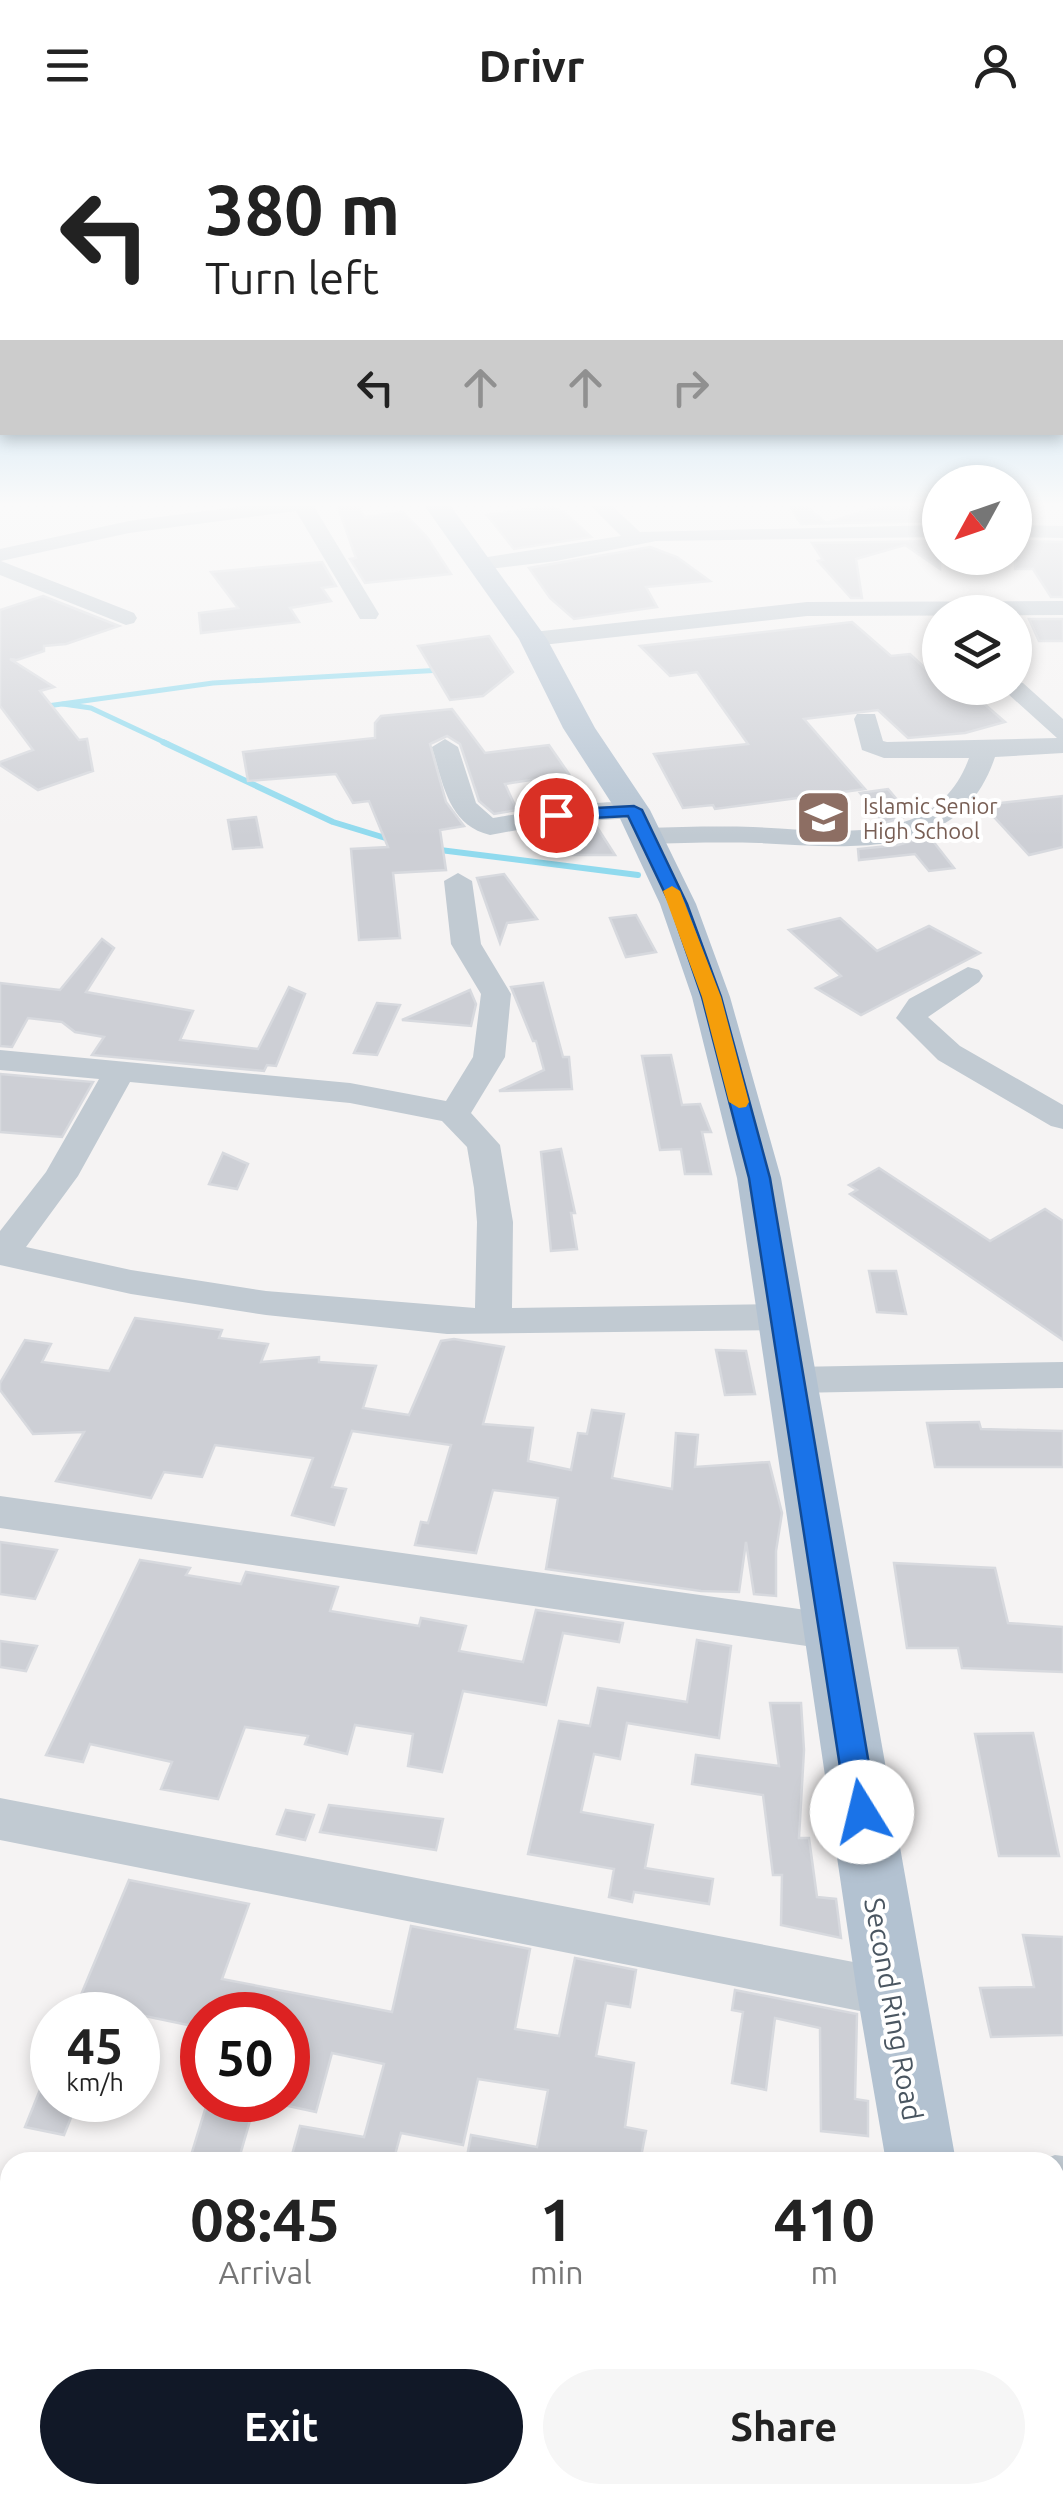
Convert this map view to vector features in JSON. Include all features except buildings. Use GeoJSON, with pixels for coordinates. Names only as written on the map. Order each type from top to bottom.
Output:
{"type":"FeatureCollection","features":[{"type":"Feature","properties":{"kind":"main road","name":"Second Ring Road"},"geometry":{"type":"LineString","coordinates":[[517,616],[579,728],[639,823],[678,904],[711,997],[760,1178],[890,1993],[919,2152]]}},
{"type":"Feature","properties":{"kind":"street"},"geometry":{"type":"LineString","coordinates":[[120,616],[126,618]]}},
{"type":"Feature","properties":{"kind":"street"},"geometry":{"type":"LineString","coordinates":[[533,639],[746,616]]}},
{"type":"Feature","properties":{"kind":"street"},"geometry":{"type":"LineString","coordinates":[[1032,694],[1063,698]]}},
{"type":"Feature","properties":{"kind":"street"},"geometry":{"type":"LineString","coordinates":[[1032,703],[1063,732]]}},
{"type":"Feature","properties":{"kind":"street"},"geometry":{"type":"LineString","coordinates":[[866,718],[871,744],[884,750],[1063,745]]}},
{"type":"Feature","properties":{"kind":"street"},"geometry":{"type":"LineString","coordinates":[[446,747],[463,804],[476,821],[490,827],[556,815],[715,834],[836,840],[922,826],[964,793],[980,769],[984,750]]}},
{"type":"Feature","properties":{"kind":"street"},"geometry":{"type":"LineString","coordinates":[[454,1114],[489,1056],[496,994],[466,944],[458,881]]}},
{"type":"Feature","properties":{"kind":"street"},"geometry":{"type":"LineString","coordinates":[[968,976],[920,1006],[912,1018],[950,1053],[1063,1119]]}},
{"type":"Feature","properties":{"kind":"street"},"geometry":{"type":"LineString","coordinates":[[0,1060],[350,1094],[421,1104],[454,1114],[483,1145],[495,1222],[493,1320]]}},
{"type":"Feature","properties":{"kind":"street"},"geometry":{"type":"LineString","coordinates":[[119,1072],[61,1176],[1,1253],[131,1282],[266,1303],[448,1321],[783,1318]]}},
{"type":"Feature","properties":{"kind":"street"},"geometry":{"type":"LineString","coordinates":[[793,1380],[1063,1375]]}},
{"type":"Feature","properties":{"kind":"street"},"geometry":{"type":"LineString","coordinates":[[0,1512],[834,1632]]}},
{"type":"Feature","properties":{"kind":"street"},"geometry":{"type":"LineString","coordinates":[[0,1819],[890,1993]]}},
{"type":"Feature","properties":{"kind":"waterway"},"geometry":{"type":"LineString","coordinates":[[40,707],[213,683],[442,670]]}},
{"type":"Feature","properties":{"kind":"waterway"},"geometry":{"type":"LineString","coordinates":[[63,704],[91,708],[168,744]]}},
{"type":"Feature","properties":{"kind":"waterway"},"geometry":{"type":"LineString","coordinates":[[163,742],[333,822],[392,840]]}},
{"type":"Feature","properties":{"kind":"waterway"},"geometry":{"type":"LineString","coordinates":[[432,849],[638,875]]}},
{"type":"Feature","properties":{"kind":"slow traffic"},"geometry":{"type":"LineString","coordinates":[[672,891],[711,997],[739,1102]]}},
{"type":"Feature","properties":{"kind":"place","name":"Islamic Senior High School"},"geometry":{"type":"Point","coordinates":[824,818]}},
{"type":"Feature","properties":{"kind":"route"},"geometry":{"type":"LineString","coordinates":[[556,815],[634,810],[678,904],[711,997],[760,1178],[862,1812]]}}]}
